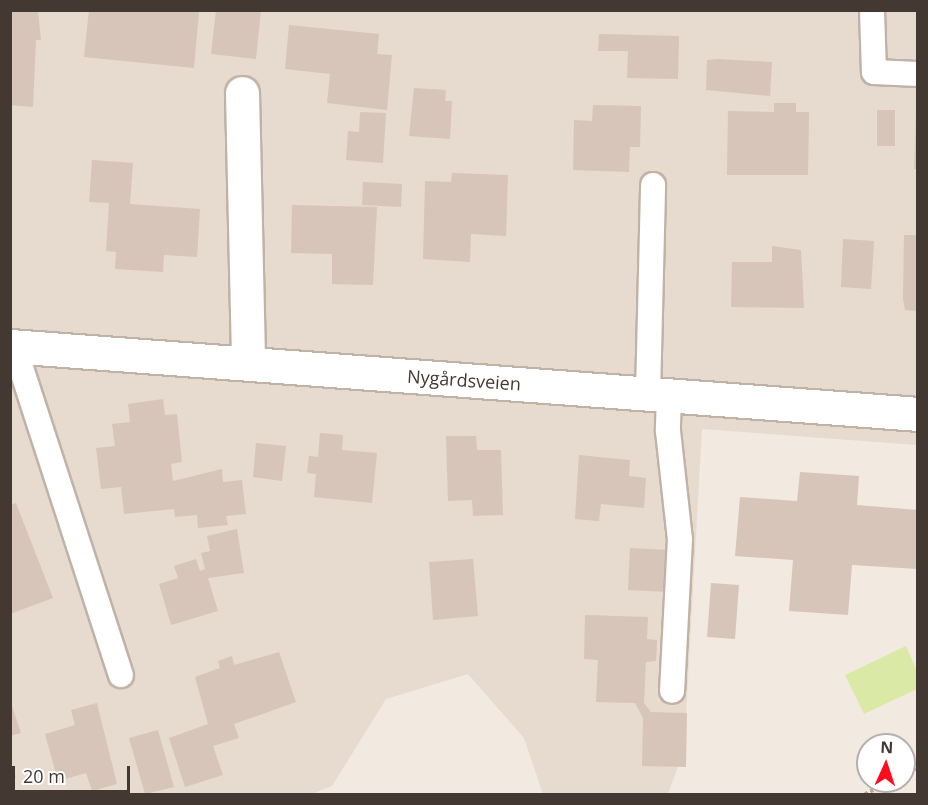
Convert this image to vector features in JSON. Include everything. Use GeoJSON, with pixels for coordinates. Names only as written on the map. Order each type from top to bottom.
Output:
{"type":"FeatureCollection","features":[{"type":"Feature","properties":{"kind":"street"},"geometry":{"type":"LineString","coordinates":[[242,93],[248,363]]}},
{"type":"Feature","properties":{"kind":"street","name":"Nygårdsveien"},"geometry":{"type":"LineString","coordinates":[[12,346],[918,414]]}},
{"type":"Feature","properties":{"kind":"lane"},"geometry":{"type":"LineString","coordinates":[[872,10],[874,72],[918,74]]}},
{"type":"Feature","properties":{"kind":"lane"},"geometry":{"type":"LineString","coordinates":[[653,185],[659,395],[668,431],[680,539],[672,691]]}},
{"type":"Feature","properties":{"kind":"lane"},"geometry":{"type":"LineString","coordinates":[[12,346],[121,675]]}},
{"type":"Feature","properties":{"kind":"shaded area"},"geometry":{"type":"Polygon","coordinates":[[[10,11],[917,11],[917,445],[702,429],[684,750],[668,794],[543,794],[524,738],[468,674],[386,699],[332,786],[311,794],[11,794],[10,11]]]}},
{"type":"Feature","properties":{"kind":"green space"},"geometry":{"type":"Polygon","coordinates":[[[906,646],[917,671],[917,689],[864,714],[845,675],[906,646]]]}},
{"type":"Feature","properties":{"kind":"building"},"geometry":{"type":"Polygon","coordinates":[[[10,10],[38,11],[41,40],[36,40],[33,107],[10,105],[10,10]]]}},
{"type":"Feature","properties":{"kind":"building"},"geometry":{"type":"Polygon","coordinates":[[[89,10],[199,12],[194,68],[84,57],[89,10]]]}},
{"type":"Feature","properties":{"kind":"building"},"geometry":{"type":"Polygon","coordinates":[[[216,10],[261,10],[256,59],[211,54],[216,10]]]}},
{"type":"Feature","properties":{"kind":"building"},"geometry":{"type":"Polygon","coordinates":[[[289,25],[379,34],[377,54],[392,55],[387,110],[327,103],[330,74],[285,69],[289,25]]]}},
{"type":"Feature","properties":{"kind":"building"},"geometry":{"type":"Polygon","coordinates":[[[599,34],[679,36],[678,79],[627,78],[628,51],[598,51],[599,34]]]}},
{"type":"Feature","properties":{"kind":"building"},"geometry":{"type":"Polygon","coordinates":[[[707,60],[772,62],[770,96],[706,90],[707,60]]]}},
{"type":"Feature","properties":{"kind":"building"},"geometry":{"type":"Polygon","coordinates":[[[414,88],[446,90],[445,101],[452,101],[450,139],[409,136],[414,88]]]}},
{"type":"Feature","properties":{"kind":"building"},"geometry":{"type":"Polygon","coordinates":[[[774,103],[796,103],[796,112],[809,112],[808,175],[727,175],[728,111],[774,112],[774,103]]]}},
{"type":"Feature","properties":{"kind":"building"},"geometry":{"type":"Polygon","coordinates":[[[593,105],[641,106],[640,147],[630,147],[629,172],[573,170],[574,120],[592,121],[593,105]]]}},
{"type":"Feature","properties":{"kind":"building"},"geometry":{"type":"Polygon","coordinates":[[[877,110],[895,110],[895,146],[877,146],[877,110]]]}},
{"type":"Feature","properties":{"kind":"building"},"geometry":{"type":"Polygon","coordinates":[[[360,112],[386,113],[383,163],[346,160],[348,131],[359,132],[360,112]]]}},
{"type":"Feature","properties":{"kind":"building"},"geometry":{"type":"Polygon","coordinates":[[[916,118],[918,118],[918,169],[914,169],[916,118]]]}},
{"type":"Feature","properties":{"kind":"building"},"geometry":{"type":"Polygon","coordinates":[[[92,160],[133,163],[130,204],[200,209],[197,257],[164,255],[163,272],[115,269],[116,252],[106,251],[109,203],[89,202],[92,160]]]}},
{"type":"Feature","properties":{"kind":"building"},"geometry":{"type":"Polygon","coordinates":[[[452,173],[508,175],[506,236],[471,234],[470,262],[423,259],[425,181],[451,182],[452,173]]]}},
{"type":"Feature","properties":{"kind":"building"},"geometry":{"type":"Polygon","coordinates":[[[363,182],[402,184],[401,207],[362,205],[363,182]]]}},
{"type":"Feature","properties":{"kind":"building"},"geometry":{"type":"Polygon","coordinates":[[[292,205],[377,207],[373,285],[332,284],[332,254],[291,253],[292,205]]]}},
{"type":"Feature","properties":{"kind":"building"},"geometry":{"type":"Polygon","coordinates":[[[904,235],[918,235],[918,311],[905,310],[903,299],[904,235]]]}},
{"type":"Feature","properties":{"kind":"building"},"geometry":{"type":"Polygon","coordinates":[[[843,239],[874,241],[871,289],[841,287],[843,239]]]}},
{"type":"Feature","properties":{"kind":"building"},"geometry":{"type":"Polygon","coordinates":[[[772,246],[801,250],[804,308],[731,307],[732,262],[772,262],[772,246]]]}},
{"type":"Feature","properties":{"kind":"building"},"geometry":{"type":"Polygon","coordinates":[[[163,399],[165,415],[177,414],[182,462],[171,464],[173,481],[222,469],[223,482],[242,480],[246,514],[226,516],[228,525],[198,528],[197,515],[175,517],[174,509],[124,514],[121,487],[101,489],[96,448],[115,446],[112,424],[130,422],[128,404],[163,399]]]}},
{"type":"Feature","properties":{"kind":"building"},"geometry":{"type":"Polygon","coordinates":[[[320,433],[343,435],[342,450],[377,453],[372,503],[314,497],[316,474],[307,473],[309,456],[318,457],[320,433]]]}},
{"type":"Feature","properties":{"kind":"building"},"geometry":{"type":"Polygon","coordinates":[[[446,436],[476,436],[477,450],[501,450],[503,515],[473,516],[472,500],[448,501],[446,436]]]}},
{"type":"Feature","properties":{"kind":"building"},"geometry":{"type":"Polygon","coordinates":[[[256,443],[286,446],[282,481],[253,477],[256,443]]]}},
{"type":"Feature","properties":{"kind":"building"},"geometry":{"type":"Polygon","coordinates":[[[579,455],[630,460],[629,476],[646,478],[644,508],[601,504],[599,521],[575,519],[579,455]]]}},
{"type":"Feature","properties":{"kind":"building"},"geometry":{"type":"Polygon","coordinates":[[[800,472],[859,476],[857,505],[918,510],[918,569],[852,565],[848,615],[789,611],[793,560],[735,556],[740,497],[797,501],[800,472]]]}},
{"type":"Feature","properties":{"kind":"building"},"geometry":{"type":"Polygon","coordinates":[[[16,503],[53,598],[10,614],[10,505],[16,503]]]}},
{"type":"Feature","properties":{"kind":"building"},"geometry":{"type":"Polygon","coordinates":[[[237,529],[244,573],[208,578],[218,611],[171,625],[159,584],[178,578],[174,566],[196,559],[200,571],[205,569],[201,553],[210,551],[207,536],[237,529]]]}},
{"type":"Feature","properties":{"kind":"building"},"geometry":{"type":"Polygon","coordinates":[[[630,548],[670,550],[668,592],[628,590],[630,548]]]}},
{"type":"Feature","properties":{"kind":"building"},"geometry":{"type":"Polygon","coordinates":[[[473,559],[478,616],[433,620],[429,562],[473,559]]]}},
{"type":"Feature","properties":{"kind":"building"},"geometry":{"type":"Polygon","coordinates":[[[711,583],[739,585],[735,639],[707,637],[711,583]]]}},
{"type":"Feature","properties":{"kind":"building"},"geometry":{"type":"Polygon","coordinates":[[[585,615],[648,617],[647,639],[657,640],[656,661],[646,662],[644,703],[651,712],[687,713],[686,767],[642,766],[643,718],[635,703],[596,702],[598,660],[584,659],[585,615]]]}},
{"type":"Feature","properties":{"kind":"building"},"geometry":{"type":"Polygon","coordinates":[[[279,652],[296,702],[234,724],[239,738],[213,746],[223,775],[185,787],[169,738],[208,724],[195,677],[220,668],[218,661],[232,656],[234,665],[279,652]]]}},
{"type":"Feature","properties":{"kind":"building"},"geometry":{"type":"Polygon","coordinates":[[[10,700],[21,733],[10,736],[10,700]]]}},
{"type":"Feature","properties":{"kind":"building"},"geometry":{"type":"Polygon","coordinates":[[[97,703],[117,784],[92,791],[86,773],[58,781],[45,734],[75,725],[71,710],[97,703]]]}},
{"type":"Feature","properties":{"kind":"building"},"geometry":{"type":"Polygon","coordinates":[[[158,730],[174,787],[145,794],[129,738],[158,730]]]}},
{"type":"Feature","properties":{"kind":"building"},"geometry":{"type":"Polygon","coordinates":[[[10,761],[16,777],[10,779],[10,761]]]}}]}
